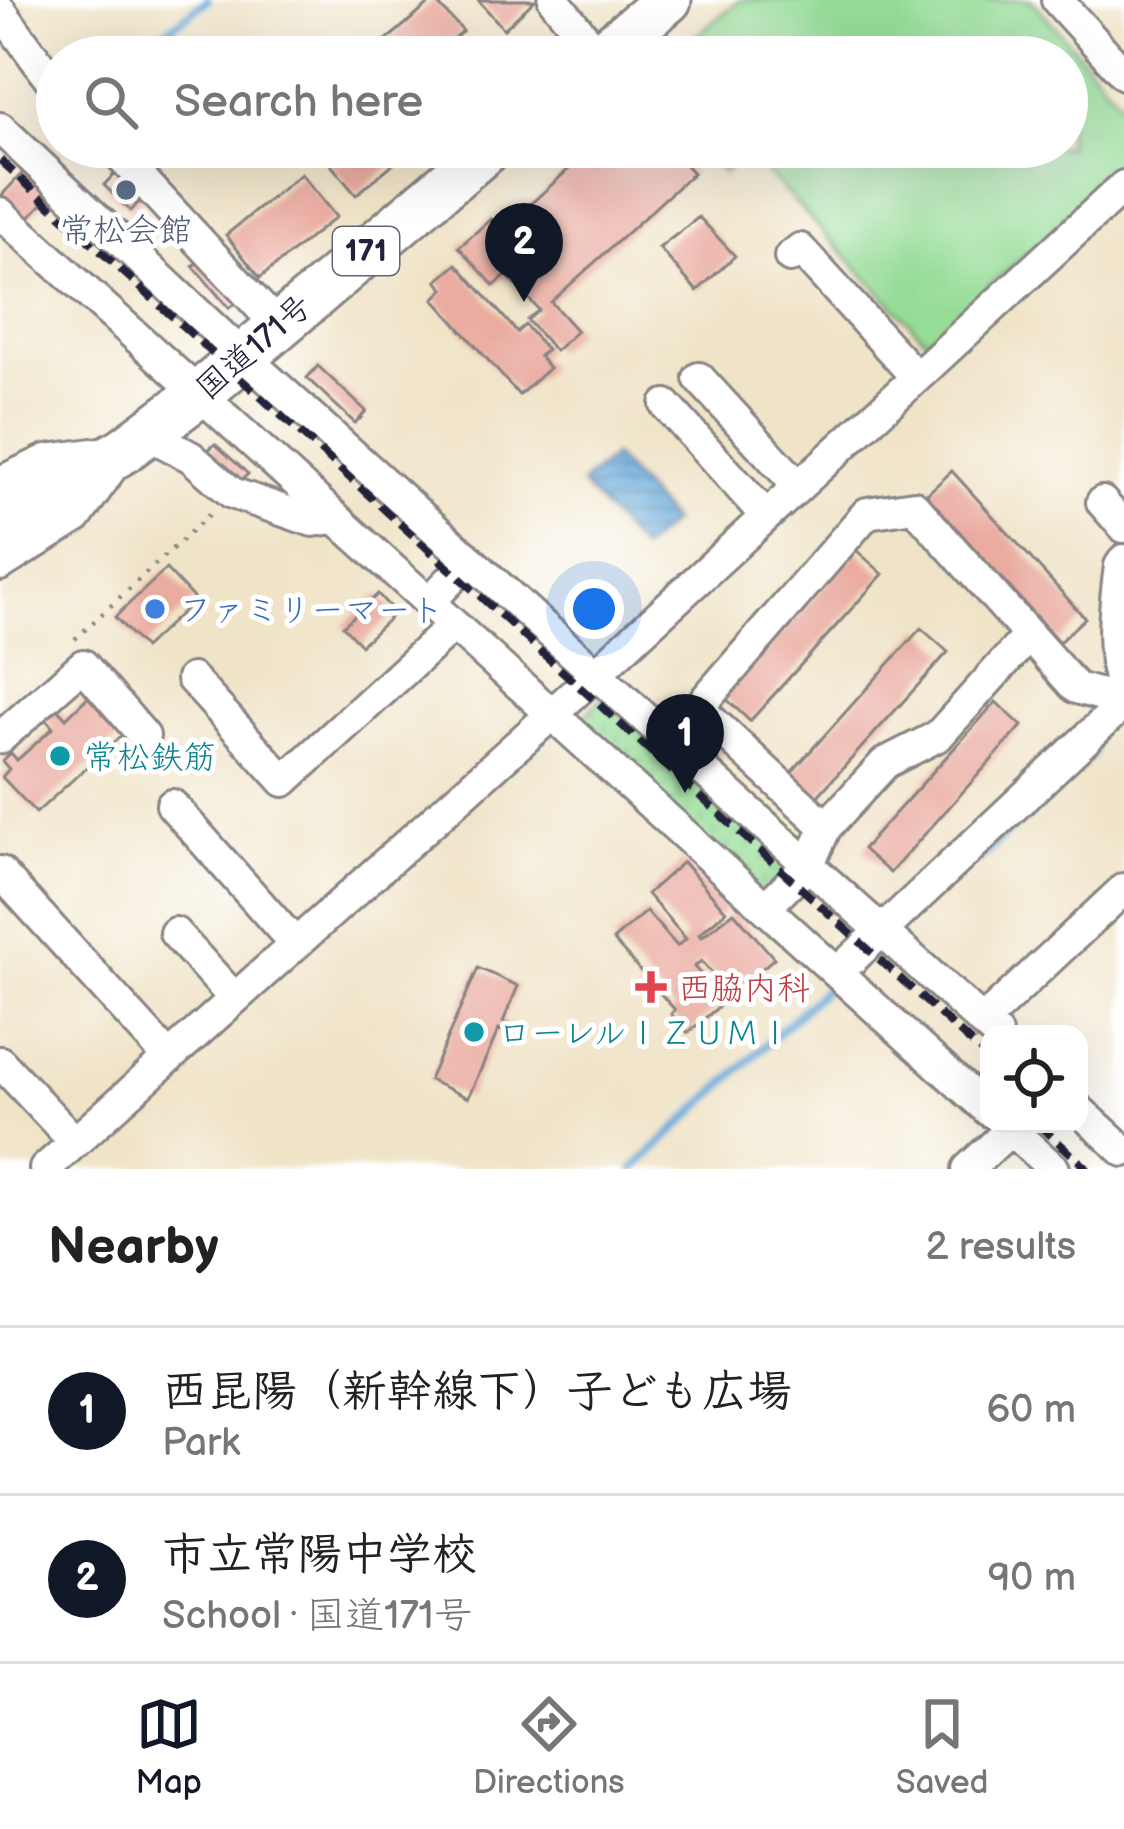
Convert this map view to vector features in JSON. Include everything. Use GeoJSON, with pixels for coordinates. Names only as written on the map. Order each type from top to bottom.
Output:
{"type":"FeatureCollection","features":[{"type":"Feature","properties":{"kind":"highway"},"geometry":{"type":"LineString","coordinates":[[624,36],[668,0]]}},
{"type":"Feature","properties":{"kind":"highway","name":"国道171号"},"geometry":{"type":"LineString","coordinates":[[0,523],[136,442],[198,395],[465,168]]}},
{"type":"Feature","properties":{"kind":"street"},"geometry":{"type":"LineString","coordinates":[[554,0],[582,36]]}},
{"type":"Feature","properties":{"kind":"street"},"geometry":{"type":"LineString","coordinates":[[1058,0],[1124,74]]}},
{"type":"Feature","properties":{"kind":"street"},"geometry":{"type":"LineString","coordinates":[[0,10],[36,59]]}},
{"type":"Feature","properties":{"kind":"street"},"geometry":{"type":"LineString","coordinates":[[0,128],[36,162]]}},
{"type":"Feature","properties":{"kind":"street"},"geometry":{"type":"LineString","coordinates":[[43,168],[242,355],[986,1025]]}},
{"type":"Feature","properties":{"kind":"street"},"geometry":{"type":"LineString","coordinates":[[131,168],[277,325]]}},
{"type":"Feature","properties":{"kind":"street"},"geometry":{"type":"LineString","coordinates":[[45,1169],[596,673],[1124,186]]}},
{"type":"Feature","properties":{"kind":"street"},"geometry":{"type":"LineString","coordinates":[[0,213],[980,1103]]}},
{"type":"Feature","properties":{"kind":"street"},"geometry":{"type":"LineString","coordinates":[[790,256],[800,248],[916,377]]}},
{"type":"Feature","properties":{"kind":"street"},"geometry":{"type":"LineString","coordinates":[[699,378],[798,487]]}},
{"type":"Feature","properties":{"kind":"street"},"geometry":{"type":"LineString","coordinates":[[666,405],[766,516]]}},
{"type":"Feature","properties":{"kind":"street"},"geometry":{"type":"LineString","coordinates":[[4,474],[136,442],[191,457],[232,493],[313,521],[335,518]]}},
{"type":"Feature","properties":{"kind":"street"},"geometry":{"type":"LineString","coordinates":[[0,565],[76,518],[136,442]]}},
{"type":"Feature","properties":{"kind":"street"},"geometry":{"type":"LineString","coordinates":[[1102,502],[1124,527]]}},
{"type":"Feature","properties":{"kind":"street"},"geometry":{"type":"LineString","coordinates":[[826,827],[698,709],[867,513],[914,506],[1076,688],[1124,700]]}},
{"type":"Feature","properties":{"kind":"street"},"geometry":{"type":"LineString","coordinates":[[429,602],[470,560]]}},
{"type":"Feature","properties":{"kind":"street"},"geometry":{"type":"LineString","coordinates":[[1124,560],[1114,618],[1115,672],[1124,700]]}},
{"type":"Feature","properties":{"kind":"street"},"geometry":{"type":"LineString","coordinates":[[192,679],[284,781],[454,625]]}},
{"type":"Feature","properties":{"kind":"street"},"geometry":{"type":"LineString","coordinates":[[766,907],[809,864],[826,827],[885,763],[938,736],[1029,635]]}},
{"type":"Feature","properties":{"kind":"street"},"geometry":{"type":"LineString","coordinates":[[0,738],[82,665],[143,736]]}},
{"type":"Feature","properties":{"kind":"street"},"geometry":{"type":"LineString","coordinates":[[838,972],[1124,700]]}},
{"type":"Feature","properties":{"kind":"street"},"geometry":{"type":"LineString","coordinates":[[172,805],[295,944]]}},
{"type":"Feature","properties":{"kind":"street"},"geometry":{"type":"LineString","coordinates":[[9,875],[169,1058]]}},
{"type":"Feature","properties":{"kind":"street"},"geometry":{"type":"LineString","coordinates":[[992,1025],[1124,889]]}},
{"type":"Feature","properties":{"kind":"street"},"geometry":{"type":"LineString","coordinates":[[175,933],[234,998]]}},
{"type":"Feature","properties":{"kind":"street"},"geometry":{"type":"LineString","coordinates":[[0,1062],[75,1142]]}},
{"type":"Feature","properties":{"kind":"street"},"geometry":{"type":"LineString","coordinates":[[1088,1118],[1124,1150]]}},
{"type":"Feature","properties":{"kind":"street"},"geometry":{"type":"LineString","coordinates":[[968,1169],[993,1133]]}},
{"type":"Feature","properties":{"kind":"street"},"geometry":{"type":"LineString","coordinates":[[1013,1133],[1054,1169]]}},
{"type":"Feature","properties":{"kind":"path"},"geometry":{"type":"LineString","coordinates":[[65,649],[232,493]]}},
{"type":"Feature","properties":{"kind":"green space"},"geometry":{"type":"Polygon","coordinates":[[[740,0],[1032,0],[1063,36],[696,36],[740,0]]]}},
{"type":"Feature","properties":{"kind":"green space"},"geometry":{"type":"Polygon","coordinates":[[[1088,65],[1124,106],[1124,170],[926,340],[762,168],[1088,168],[1088,65]]]}},
{"type":"Feature","properties":{"kind":"green space"},"geometry":{"type":"Polygon","coordinates":[[[610,690],[797,858],[762,898],[573,727],[610,690]]]}},
{"type":"Feature","properties":{"kind":"water"},"geometry":{"type":"Polygon","coordinates":[[[613,456],[672,522],[641,550],[581,484],[613,456]]]}},
{"type":"Feature","properties":{"kind":"building"},"geometry":{"type":"Polygon","coordinates":[[[434,0],[463,31],[457,36],[391,36],[434,0]]]}},
{"type":"Feature","properties":{"kind":"building"},"geometry":{"type":"Polygon","coordinates":[[[478,0],[535,0],[504,29],[478,0]]]}},
{"type":"Feature","properties":{"kind":"building"},"geometry":{"type":"Polygon","coordinates":[[[27,168],[53,192],[28,219],[2,195],[27,168]]]}},
{"type":"Feature","properties":{"kind":"building","name":"常松会館"},"geometry":{"type":"Polygon","coordinates":[[[122,168],[147,194],[130,211],[104,185],[122,168]]]}},
{"type":"Feature","properties":{"kind":"building"},"geometry":{"type":"Polygon","coordinates":[[[334,168],[388,168],[356,195],[334,168]]]}},
{"type":"Feature","properties":{"kind":"building"},"geometry":{"type":"Polygon","coordinates":[[[570,168],[689,168],[693,173],[551,302],[577,331],[555,351],[527,320],[539,310],[507,275],[494,286],[459,247],[491,219],[502,230],[570,168]]]}},
{"type":"Feature","properties":{"kind":"building"},"geometry":{"type":"Polygon","coordinates":[[[301,174],[336,217],[260,278],[226,235],[301,174]]]}},
{"type":"Feature","properties":{"kind":"building"},"geometry":{"type":"Polygon","coordinates":[[[699,217],[735,256],[697,291],[659,248],[699,217]]]}},
{"type":"Feature","properties":{"kind":"building"},"geometry":{"type":"Polygon","coordinates":[[[205,256],[241,297],[229,308],[193,266],[205,256]]]}},
{"type":"Feature","properties":{"kind":"building"},"geometry":{"type":"Polygon","coordinates":[[[457,264],[517,332],[525,325],[547,350],[539,356],[549,368],[519,395],[434,299],[444,289],[437,281],[457,264]]]}},
{"type":"Feature","properties":{"kind":"building"},"geometry":{"type":"Polygon","coordinates":[[[318,366],[366,411],[355,423],[307,378],[318,366]]]}},
{"type":"Feature","properties":{"kind":"building"},"geometry":{"type":"Polygon","coordinates":[[[215,444],[248,474],[237,484],[207,451],[215,444]]]}},
{"type":"Feature","properties":{"kind":"building"},"geometry":{"type":"Polygon","coordinates":[[[952,471],[1085,618],[1059,642],[926,495],[952,471]]]}},
{"type":"Feature","properties":{"kind":"building"},"geometry":{"type":"Polygon","coordinates":[[[856,550],[883,574],[750,721],[724,697],[856,550]]]}},
{"type":"Feature","properties":{"kind":"building","name":"ファミリーマート"},"geometry":{"type":"Polygon","coordinates":[[[166,569],[195,600],[144,648],[115,617],[166,569]]]}},
{"type":"Feature","properties":{"kind":"building"},"geometry":{"type":"Polygon","coordinates":[[[378,594],[395,613],[361,645],[343,626],[378,594]]]}},
{"type":"Feature","properties":{"kind":"building"},"geometry":{"type":"Polygon","coordinates":[[[921,628],[948,652],[815,799],[789,775],[921,628]]]}},
{"type":"Feature","properties":{"kind":"building","name":"常松鉄筋"},"geometry":{"type":"Polygon","coordinates":[[[88,697],[122,735],[36,813],[2,777],[9,769],[2,761],[11,753],[17,760],[53,728],[44,717],[56,707],[66,718],[88,697]]]}},
{"type":"Feature","properties":{"kind":"building"},"geometry":{"type":"Polygon","coordinates":[[[996,702],[1022,726],[890,873],[863,849],[996,702]]]}},
{"type":"Feature","properties":{"kind":"building"},"geometry":{"type":"Polygon","coordinates":[[[683,862],[726,911],[701,937],[734,912],[774,958],[731,996],[701,961],[694,967],[725,1001],[688,1033],[671,1014],[675,1010],[613,940],[646,911],[677,946],[686,939],[647,894],[683,862]]]}},
{"type":"Feature","properties":{"kind":"building","name":"ローレルＩＺＵＭＩ"},"geometry":{"type":"Polygon","coordinates":[[[478,968],[518,986],[503,1022],[514,1027],[511,1034],[499,1029],[468,1098],[429,1080],[478,968]]]}},
{"type":"Feature","properties":{"kind":"waterway"},"geometry":{"type":"LineString","coordinates":[[160,36],[207,0]]}},
{"type":"Feature","properties":{"kind":"waterway"},"geometry":{"type":"LineString","coordinates":[[977,861],[1093,753]]}},
{"type":"Feature","properties":{"kind":"waterway"},"geometry":{"type":"LineString","coordinates":[[634,1169],[831,983]]}},
{"type":"Feature","properties":{"kind":"railway"},"geometry":{"type":"LineString","coordinates":[[0,160],[980,1051]]}},
{"type":"Feature","properties":{"kind":"railway"},"geometry":{"type":"LineString","coordinates":[[1048,1133],[1088,1169]]}},
{"type":"Feature","properties":{"kind":"place","name":"常松会館"},"geometry":{"type":"Point","coordinates":[126,190]}},
{"type":"Feature","properties":{"kind":"place","name":"市立常陽中学校"},"geometry":{"type":"Point","coordinates":[524,302]}},
{"type":"Feature","properties":{"kind":"place","name":"ファミリーマート"},"geometry":{"type":"Point","coordinates":[155,609]}},
{"type":"Feature","properties":{"kind":"place","name":"常松鉄筋"},"geometry":{"type":"Point","coordinates":[60,756]}},
{"type":"Feature","properties":{"kind":"place","name":"西昆陽（新幹線下）子ども広場"},"geometry":{"type":"Point","coordinates":[685,793]}},
{"type":"Feature","properties":{"kind":"place","name":"西脇内科"},"geometry":{"type":"Point","coordinates":[651,987]}},
{"type":"Feature","properties":{"kind":"place","name":"ローレルＩＺＵＭＩ"},"geometry":{"type":"Point","coordinates":[474,1032]}}]}
